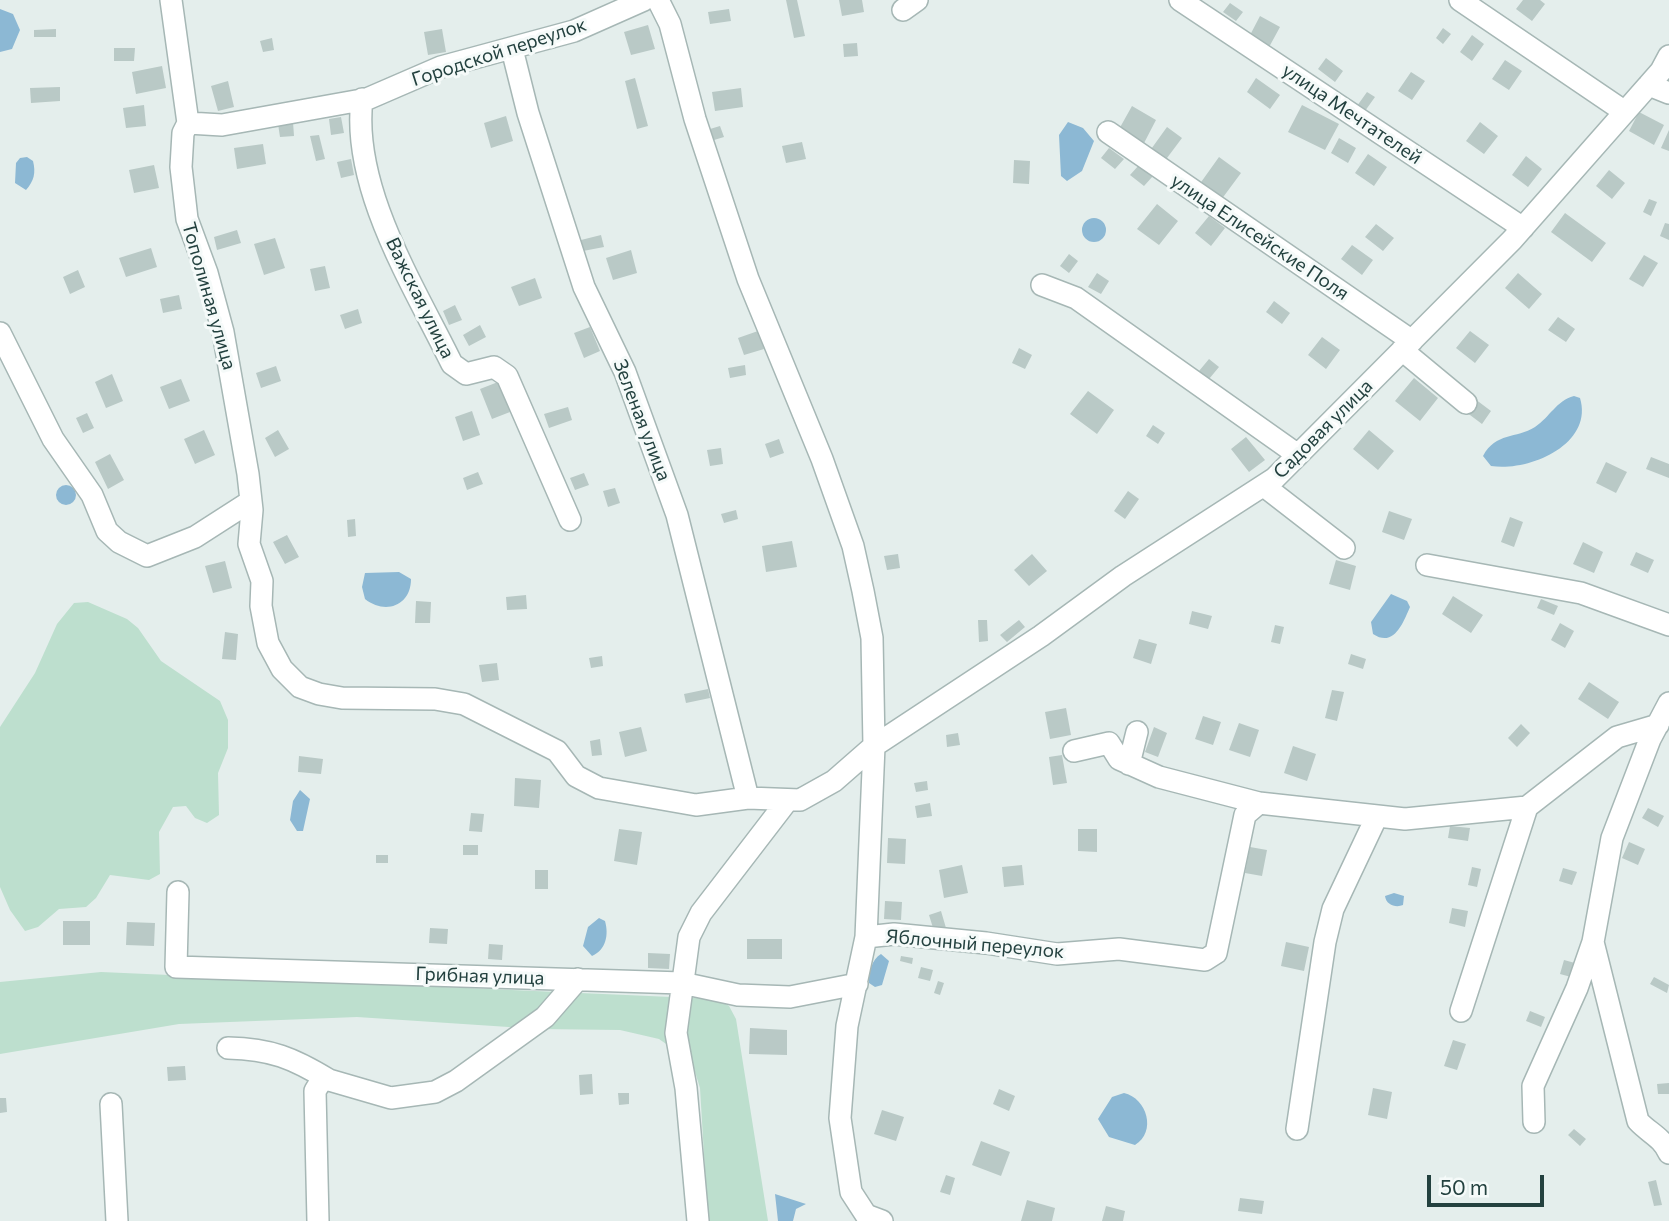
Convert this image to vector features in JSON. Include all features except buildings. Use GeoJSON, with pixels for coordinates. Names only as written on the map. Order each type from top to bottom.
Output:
{"type":"FeatureCollection","features":[{"type":"Feature","properties":{"kind":"street","name":"Тополиная улица"},"geometry":{"type":"LineString","coordinates":[[171,0],[188,123],[183,133],[181,167],[187,219],[207,273],[223,332],[241,421],[251,506],[249,544],[262,581],[261,607],[268,643],[282,669],[300,687],[342,698],[435,699],[464,704],[557,751],[576,775],[599,788],[696,805],[748,798],[787,801]]}},
{"type":"Feature","properties":{"kind":"street","name":"Городской переулок"},"geometry":{"type":"LineString","coordinates":[[188,123],[222,125],[362,99],[441,67],[574,31],[644,0]]}},
{"type":"Feature","properties":{"kind":"street"},"geometry":{"type":"LineString","coordinates":[[658,0],[670,24],[695,119],[748,279],[818,448],[853,546],[872,638],[874,746],[866,936],[847,1026],[840,1118],[851,1192],[866,1215],[882,1221]]}},
{"type":"Feature","properties":{"kind":"street","name":"улица Мечтателей"},"geometry":{"type":"LineString","coordinates":[[1180,0],[1523,228]]}},
{"type":"Feature","properties":{"kind":"street"},"geometry":{"type":"LineString","coordinates":[[1460,0],[1625,112]]}},
{"type":"Feature","properties":{"kind":"street","name":"Зеленая улица"},"geometry":{"type":"LineString","coordinates":[[512,49],[528,113],[584,287],[625,372],[677,515],[748,798]]}},
{"type":"Feature","properties":{"kind":"street","name":"Садовая улица"},"geometry":{"type":"LineString","coordinates":[[787,801],[800,800],[834,781],[874,746],[1041,636],[1123,576],[1264,486],[1523,228],[1649,85],[1669,56]]}},
{"type":"Feature","properties":{"kind":"street"},"geometry":{"type":"LineString","coordinates":[[1649,85],[1669,93]]}},
{"type":"Feature","properties":{"kind":"street","name":"Важская улица"},"geometry":{"type":"LineString","coordinates":[[362,99],[359,125],[366,164],[386,227],[452,364],[466,374],[494,367],[507,376],[570,520]]}},
{"type":"Feature","properties":{"kind":"street","name":"улица Елисейские Поля"},"geometry":{"type":"LineString","coordinates":[[1108,132],[1407,346],[1466,403]]}},
{"type":"Feature","properties":{"kind":"street"},"geometry":{"type":"LineString","coordinates":[[1042,285],[1076,298],[1298,455]]}},
{"type":"Feature","properties":{"kind":"street"},"geometry":{"type":"LineString","coordinates":[[0,333],[53,439],[92,495],[107,531],[119,542],[147,555],[168,550],[251,506]]}},
{"type":"Feature","properties":{"kind":"street"},"geometry":{"type":"LineString","coordinates":[[1264,486],[1344,548]]}},
{"type":"Feature","properties":{"kind":"street"},"geometry":{"type":"LineString","coordinates":[[1427,565],[1581,593],[1669,625]]}},
{"type":"Feature","properties":{"kind":"street"},"geometry":{"type":"LineString","coordinates":[[1534,1122],[1533,1086],[1577,988],[1593,942],[1612,838],[1669,704]]}},
{"type":"Feature","properties":{"kind":"street"},"geometry":{"type":"LineString","coordinates":[[1074,751],[1109,743],[1119,759],[1159,777],[1259,803],[1405,819],[1527,807],[1617,737],[1658,725]]}},
{"type":"Feature","properties":{"kind":"street"},"geometry":{"type":"LineString","coordinates":[[1129,764],[1137,732]]}},
{"type":"Feature","properties":{"kind":"street"},"geometry":{"type":"LineString","coordinates":[[698,1221],[691,1128],[676,1033],[689,937],[701,913],[787,801]]}},
{"type":"Feature","properties":{"kind":"street","name":"Яблочный переулок"},"geometry":{"type":"LineString","coordinates":[[866,936],[894,934],[986,943],[1057,954],[1119,949],[1205,960],[1216,953],[1245,816],[1259,803]]}},
{"type":"Feature","properties":{"kind":"street"},"geometry":{"type":"LineString","coordinates":[[1461,1012],[1527,807]]}},
{"type":"Feature","properties":{"kind":"street"},"geometry":{"type":"LineString","coordinates":[[1297,1129],[1325,942],[1333,909],[1377,816]]}},
{"type":"Feature","properties":{"kind":"street","name":"Грибная улица"},"geometry":{"type":"LineString","coordinates":[[178,892],[176,967],[682,983],[738,995],[790,997],[857,984]]}},
{"type":"Feature","properties":{"kind":"street"},"geometry":{"type":"LineString","coordinates":[[1593,942],[1638,1121],[1648,1132],[1663,1140],[1669,1153]]}},
{"type":"Feature","properties":{"kind":"street"},"geometry":{"type":"LineString","coordinates":[[228,1048],[261,1049],[295,1059],[325,1080],[391,1098],[435,1092],[456,1081],[545,1017],[578,979]]}},
{"type":"Feature","properties":{"kind":"street"},"geometry":{"type":"LineString","coordinates":[[318,1221],[315,1091],[325,1080]]}},
{"type":"Feature","properties":{"kind":"street"},"geometry":{"type":"LineString","coordinates":[[111,1104],[117,1221]]}},
{"type":"Feature","properties":{"kind":"green space"},"geometry":{"type":"Polygon","coordinates":[[[88,602],[127,619],[138,628],[161,661],[220,701],[228,720],[228,748],[218,773],[219,815],[207,823],[195,818],[186,806],[173,807],[159,832],[160,874],[149,880],[110,875],[96,898],[86,907],[59,909],[38,927],[25,931],[10,910],[0,887],[0,727],[35,673],[57,624],[74,603],[88,602]]]}},
{"type":"Feature","properties":{"kind":"green space"},"geometry":{"type":"Polygon","coordinates":[[[101,972],[717,999],[729,1006],[736,1019],[768,1221],[708,1221],[700,1088],[692,1062],[659,1039],[620,1030],[539,1029],[357,1017],[179,1024],[0,1054],[0,982],[101,972]]]}},
{"type":"Feature","properties":{"kind":"water"},"geometry":{"type":"Polygon","coordinates":[[[0,9],[13,14],[20,30],[12,49],[0,52],[0,9]]]}},
{"type":"Feature","properties":{"kind":"water"},"geometry":{"type":"Polygon","coordinates":[[[1068,122],[1083,128],[1094,141],[1082,171],[1067,181],[1061,176],[1059,135],[1068,122]]]}},
{"type":"Feature","properties":{"kind":"water"},"geometry":{"type":"Polygon","coordinates":[[[27,157],[33,161],[34,173],[26,190],[15,183],[16,163],[20,158],[27,157]]]}},
{"type":"Feature","properties":{"kind":"water"},"geometry":{"type":"Polygon","coordinates":[[[1094,218],[1103,221],[1106,230],[1103,239],[1094,242],[1085,239],[1082,230],[1085,221],[1094,218]]]}},
{"type":"Feature","properties":{"kind":"water"},"geometry":{"type":"Polygon","coordinates":[[[1574,396],[1580,398],[1582,415],[1568,442],[1555,452],[1539,460],[1506,467],[1491,466],[1483,456],[1488,448],[1500,439],[1535,427],[1558,405],[1574,396]]]}},
{"type":"Feature","properties":{"kind":"water"},"geometry":{"type":"Polygon","coordinates":[[[62,485],[70,485],[76,495],[70,505],[62,505],[56,499],[56,491],[62,485]]]}},
{"type":"Feature","properties":{"kind":"water"},"geometry":{"type":"Polygon","coordinates":[[[399,572],[411,579],[407,596],[402,601],[388,607],[365,599],[362,587],[365,573],[399,572]]]}},
{"type":"Feature","properties":{"kind":"water"},"geometry":{"type":"Polygon","coordinates":[[[1391,594],[1407,601],[1410,607],[1397,632],[1387,638],[1380,638],[1373,634],[1371,622],[1391,594]]]}},
{"type":"Feature","properties":{"kind":"water"},"geometry":{"type":"Polygon","coordinates":[[[300,790],[310,799],[303,831],[297,831],[290,820],[293,801],[300,790]]]}},
{"type":"Feature","properties":{"kind":"water"},"geometry":{"type":"Polygon","coordinates":[[[1394,893],[1404,896],[1403,905],[1394,906],[1387,902],[1385,896],[1394,893]]]}},
{"type":"Feature","properties":{"kind":"water"},"geometry":{"type":"Polygon","coordinates":[[[599,918],[605,921],[607,932],[603,946],[592,956],[583,946],[588,927],[599,918]]]}},
{"type":"Feature","properties":{"kind":"water"},"geometry":{"type":"Polygon","coordinates":[[[881,954],[889,961],[882,985],[875,987],[869,983],[869,975],[873,963],[881,954]]]}},
{"type":"Feature","properties":{"kind":"water"},"geometry":{"type":"Polygon","coordinates":[[[1124,1093],[1139,1101],[1146,1116],[1146,1132],[1135,1145],[1109,1137],[1098,1119],[1112,1097],[1124,1093]]]}},
{"type":"Feature","properties":{"kind":"water"},"geometry":{"type":"Polygon","coordinates":[[[775,1194],[806,1204],[796,1209],[793,1221],[778,1221],[775,1194]]]}}]}
